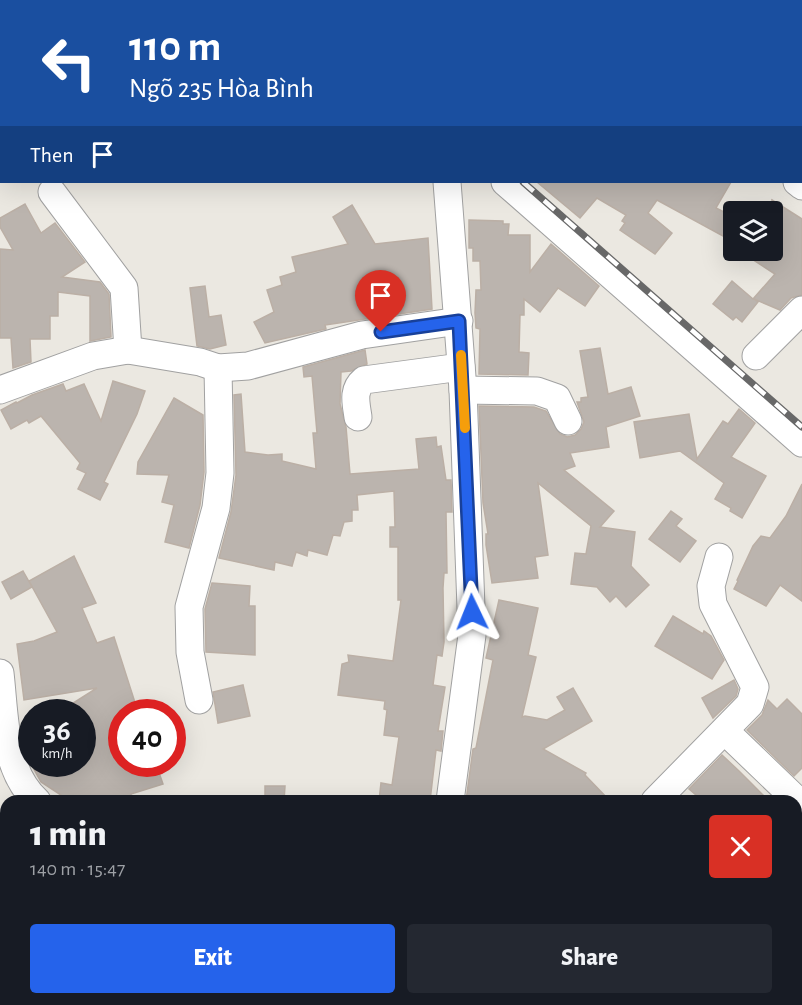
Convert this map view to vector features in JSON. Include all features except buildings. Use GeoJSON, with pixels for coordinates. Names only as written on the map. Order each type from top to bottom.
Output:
{"type":"FeatureCollection","features":[{"type":"Feature","properties":{"kind":"street"},"geometry":{"type":"LineString","coordinates":[[447,183],[459,321],[472,634],[451,795]]}},
{"type":"Feature","properties":{"kind":"street"},"geometry":{"type":"LineString","coordinates":[[506,183],[802,443]]}},
{"type":"Feature","properties":{"kind":"street"},"geometry":{"type":"LineString","coordinates":[[52,192],[124,288],[128,350]]}},
{"type":"Feature","properties":{"kind":"street"},"geometry":{"type":"LineString","coordinates":[[756,356],[802,309]]}},
{"type":"Feature","properties":{"kind":"street"},"geometry":{"type":"LineString","coordinates":[[0,390],[93,357],[128,350],[200,362],[218,368],[248,366],[362,335],[459,321]]}},
{"type":"Feature","properties":{"kind":"street"},"geometry":{"type":"LineString","coordinates":[[199,700],[190,652],[189,607],[218,496],[220,473],[218,368]]}},
{"type":"Feature","properties":{"kind":"street"},"geometry":{"type":"LineString","coordinates":[[358,417],[355,393],[364,380],[462,378],[537,391],[557,398],[568,421]]}},
{"type":"Feature","properties":{"kind":"street"},"geometry":{"type":"LineString","coordinates":[[662,795],[750,704],[755,687],[713,604],[711,586],[719,557]]}},
{"type":"Feature","properties":{"kind":"street"},"geometry":{"type":"LineString","coordinates":[[0,673],[5,753],[25,790],[30,795]]}},
{"type":"Feature","properties":{"kind":"street"},"geometry":{"type":"LineString","coordinates":[[725,731],[792,795]]}},
{"type":"Feature","properties":{"kind":"railway"},"geometry":{"type":"LineString","coordinates":[[524,183],[802,427]]}},
{"type":"Feature","properties":{"kind":"slow traffic"},"geometry":{"type":"LineString","coordinates":[[461,355],[465,428]]}},
{"type":"Feature","properties":{"kind":"route"},"geometry":{"type":"LineString","coordinates":[[381,332],[459,321],[472,612]]}}]}
